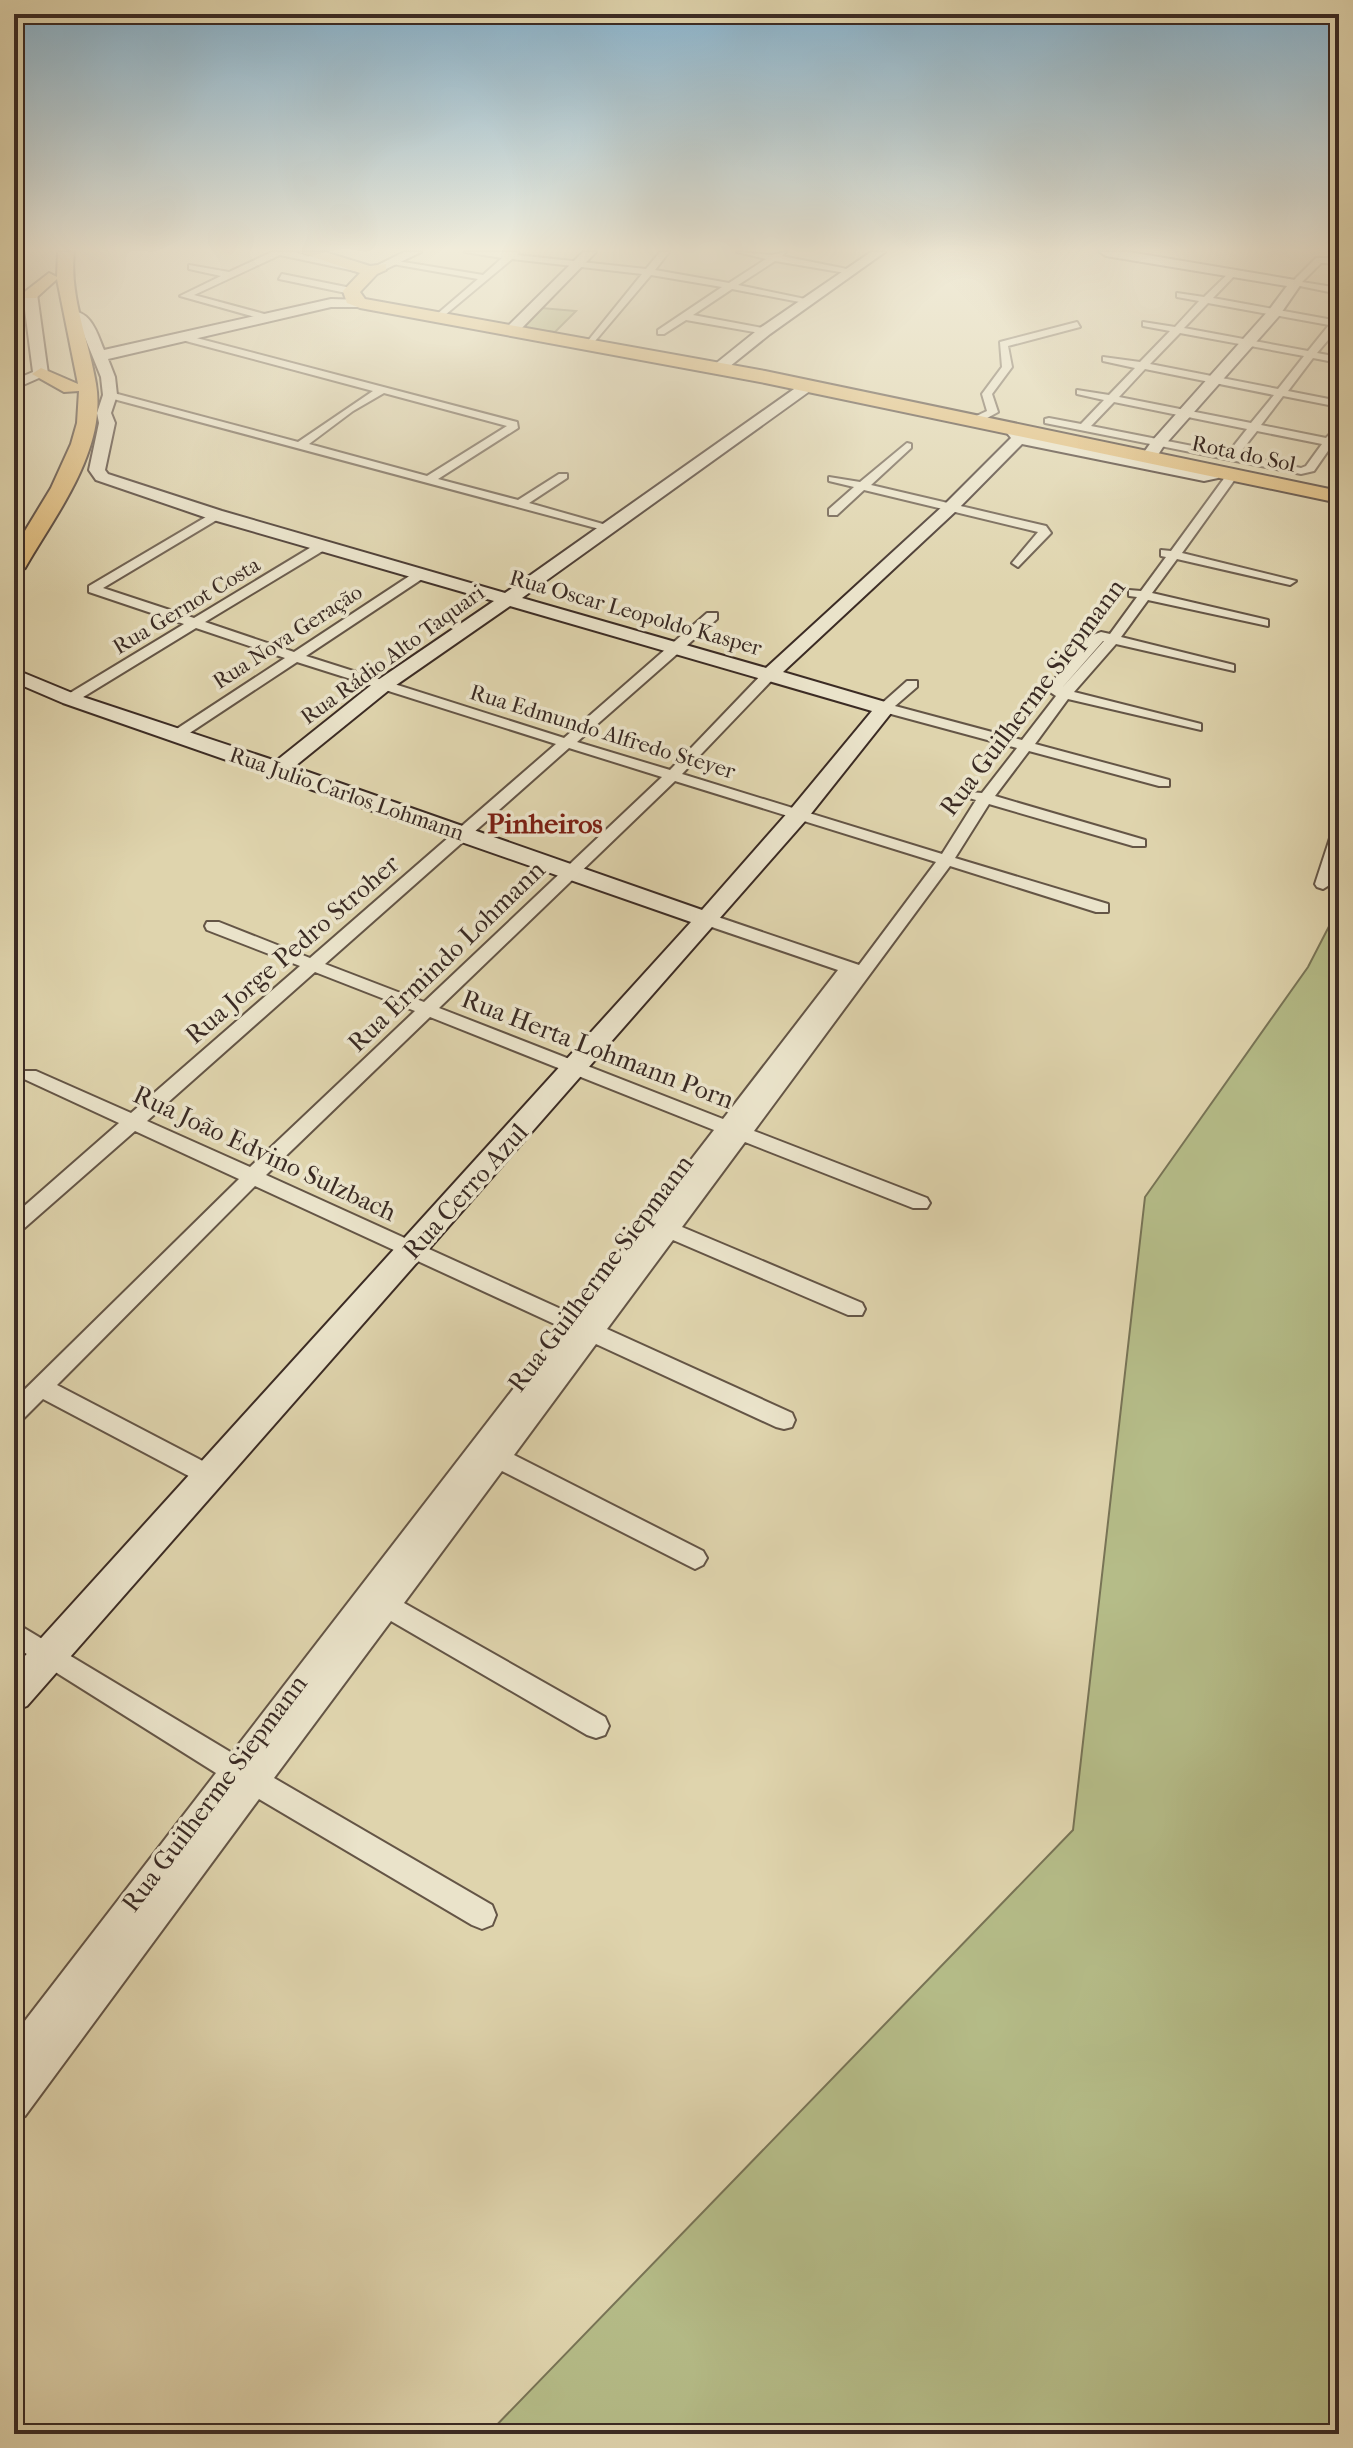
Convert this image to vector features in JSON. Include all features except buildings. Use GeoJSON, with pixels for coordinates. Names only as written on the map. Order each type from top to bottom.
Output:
{"type":"FeatureCollection","features":[{"type":"Feature","properties":{"kind":"highway"},"geometry":{"type":"LineString","coordinates":[[41,374],[70,396],[65,366]]}},
{"type":"Feature","properties":{"kind":"highway"},"geometry":{"type":"LineString","coordinates":[[14,568],[85,437],[89,403],[84,366]]}},
{"type":"Feature","properties":{"kind":"highway","name":"Rota do Sol"},"geometry":{"type":"LineString","coordinates":[[710,366],[974,421],[1015,434],[1150,455],[1339,497]]}},
{"type":"Feature","properties":{"kind":"highway"},"geometry":{"type":"LineString","coordinates":[[85,437],[96,428],[106,405]]}},
{"type":"Feature","properties":{"kind":"street"},"geometry":{"type":"LineString","coordinates":[[14,385],[41,374],[40,366]]}},
{"type":"Feature","properties":{"kind":"street"},"geometry":{"type":"LineString","coordinates":[[106,366],[106,405],[131,402],[611,528]]}},
{"type":"Feature","properties":{"kind":"street"},"geometry":{"type":"LineString","coordinates":[[289,366],[507,421],[514,426],[428,480]]}},
{"type":"Feature","properties":{"kind":"street"},"geometry":{"type":"LineString","coordinates":[[974,421],[993,412],[987,394],[1007,366]]}},
{"type":"Feature","properties":{"kind":"street"},"geometry":{"type":"LineString","coordinates":[[1083,428],[1142,366]]}},
{"type":"Feature","properties":{"kind":"street"},"geometry":{"type":"LineString","coordinates":[[1143,366],[1339,404]]}},
{"type":"Feature","properties":{"kind":"street"},"geometry":{"type":"LineString","coordinates":[[1049,421],[1083,428],[1150,455],[1226,366]]}},
{"type":"Feature","properties":{"kind":"street","name":"Rua Guilherme Siepmann"},"geometry":{"type":"LineString","coordinates":[[14,2105],[246,1777],[940,858],[1018,744],[1058,692],[1106,638],[1168,554],[1222,473],[1303,366]]}},
{"type":"Feature","properties":{"kind":"street","name":"Rua Rádio Alto Taquari"},"geometry":{"type":"LineString","coordinates":[[279,769],[382,686],[611,528],[809,385]]}},
{"type":"Feature","properties":{"kind":"street"},"geometry":{"type":"LineString","coordinates":[[298,447],[349,409],[380,391]]}},
{"type":"Feature","properties":{"kind":"street"},"geometry":{"type":"LineString","coordinates":[[1081,392],[1328,442]]}},
{"type":"Feature","properties":{"kind":"street","name":"Rua Oscar Leopoldo Kasper"},"geometry":{"type":"LineString","coordinates":[[106,405],[107,419],[98,474],[216,515],[322,546],[885,708],[1164,783]]}},
{"type":"Feature","properties":{"kind":"street"},"geometry":{"type":"LineString","coordinates":[[1222,473],[1310,469],[1339,427]]}},
{"type":"Feature","properties":{"kind":"street","name":"Rua Ermindo Lohmann"},"geometry":{"type":"LineString","coordinates":[[14,1414],[253,1176],[674,774],[769,675],[950,508],[1015,434]]}},
{"type":"Feature","properties":{"kind":"street"},"geometry":{"type":"LineString","coordinates":[[833,512],[907,446]]}},
{"type":"Feature","properties":{"kind":"street"},"geometry":{"type":"LineString","coordinates":[[519,504],[563,476]]}},
{"type":"Feature","properties":{"kind":"street"},"geometry":{"type":"LineString","coordinates":[[833,479],[1042,529],[1045,533],[1018,563]]}},
{"type":"Feature","properties":{"kind":"street","name":"Rua Edmundo Alfredo Steyer"},"geometry":{"type":"LineString","coordinates":[[216,515],[93,589],[382,686],[1102,908]]}},
{"type":"Feature","properties":{"kind":"street","name":"Rua Gernot Costa"},"geometry":{"type":"LineString","coordinates":[[70,699],[322,546]]}},
{"type":"Feature","properties":{"kind":"street"},"geometry":{"type":"LineString","coordinates":[[1168,554],[1290,581]]}},
{"type":"Feature","properties":{"kind":"street","name":"Rua Nova Geração"},"geometry":{"type":"LineString","coordinates":[[177,735],[421,574]]}},
{"type":"Feature","properties":{"kind":"street"},"geometry":{"type":"LineString","coordinates":[[1138,594],[1263,623]]}},
{"type":"Feature","properties":{"kind":"street","name":"Rua Jorge Pedro Stroher"},"geometry":{"type":"LineString","coordinates":[[14,1226],[712,616]]}},
{"type":"Feature","properties":{"kind":"street"},"geometry":{"type":"LineString","coordinates":[[1106,638],[1229,668]]}},
{"type":"Feature","properties":{"kind":"street","name":"Rua Julio Carlos Lohmann"},"geometry":{"type":"LineString","coordinates":[[14,675],[70,699],[855,970]]}},
{"type":"Feature","properties":{"kind":"street","name":"Rua Cerro Azul"},"geometry":{"type":"LineString","coordinates":[[14,1694],[574,1069],[798,815],[885,708],[912,684]]}},
{"type":"Feature","properties":{"kind":"street"},"geometry":{"type":"LineString","coordinates":[[1058,692],[1196,727]]}},
{"type":"Feature","properties":{"kind":"street"},"geometry":{"type":"LineString","coordinates":[[979,797],[1139,843]]}},
{"type":"Feature","properties":{"kind":"street"},"geometry":{"type":"LineString","coordinates":[[1323,884],[1339,835]]}},
{"type":"Feature","properties":{"kind":"street","name":"Rua Herta Lohmann Porn"},"geometry":{"type":"LineString","coordinates":[[213,926],[920,1203]]}},
{"type":"Feature","properties":{"kind":"street","name":"Rua João Edvino Sulzbach"},"geometry":{"type":"LineString","coordinates":[[30,1075],[784,1420]]}},
{"type":"Feature","properties":{"kind":"street"},"geometry":{"type":"LineString","coordinates":[[660,1226],[855,1309]]}},
{"type":"Feature","properties":{"kind":"street"},"geometry":{"type":"LineString","coordinates":[[41,1387],[210,1476]]}},
{"type":"Feature","properties":{"kind":"street"},"geometry":{"type":"LineString","coordinates":[[489,1453],[695,1558]]}},
{"type":"Feature","properties":{"kind":"street"},"geometry":{"type":"LineString","coordinates":[[378,1601],[596,1726]]}},
{"type":"Feature","properties":{"kind":"street"},"geometry":{"type":"LineString","coordinates":[[14,1633],[246,1777],[482,1915]]}},
{"type":"Feature","properties":{"kind":"street","name":"Rua Guilherme Siepmann"},"geometry":{"type":"LineString","coordinates":[[14,2059],[246,1777]]}},
{"type":"Feature","properties":{"kind":"green space"},"geometry":{"type":"Polygon","coordinates":[[[1339,907],[1339,2434],[488,2434],[1073,1830],[1145,1197],[1308,967],[1339,907]]]}},
{"type":"Feature","properties":{"kind":"district","name":"Pinheiros"},"geometry":{"type":"Point","coordinates":[545,823]}}]}
